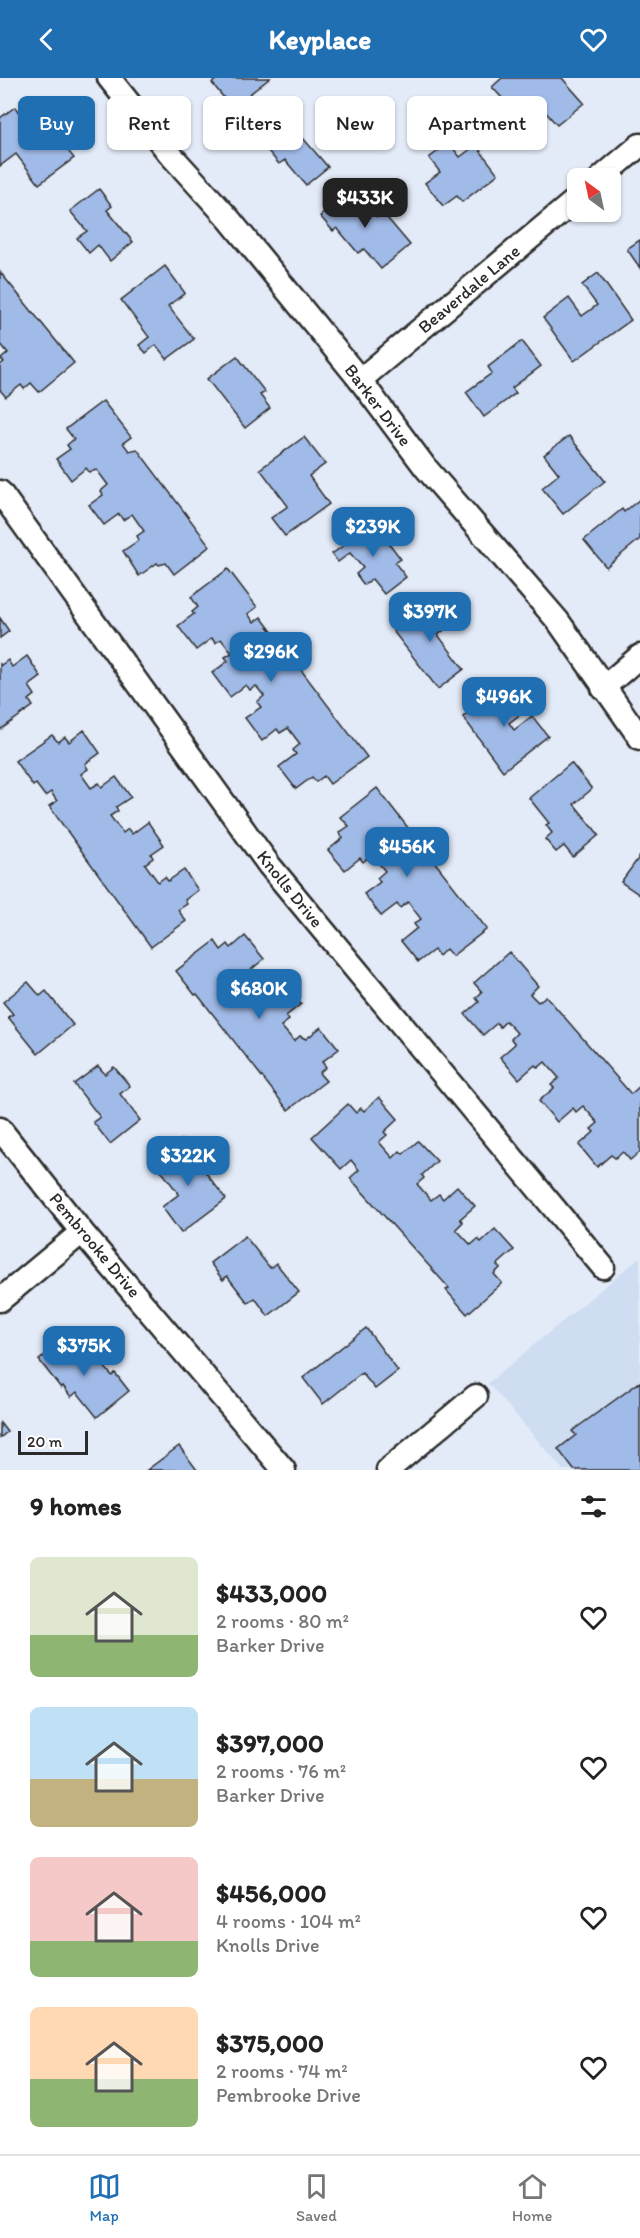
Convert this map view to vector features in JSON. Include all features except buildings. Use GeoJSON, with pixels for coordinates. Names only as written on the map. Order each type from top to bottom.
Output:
{"type":"FeatureCollection","features":[{"type":"Feature","properties":{"kind":"street","name":"Barker Drive"},"geometry":{"type":"LineString","coordinates":[[109,78],[169,153],[229,219],[360,380],[425,467],[558,621],[640,738]]}},
{"type":"Feature","properties":{"kind":"street"},"geometry":{"type":"LineString","coordinates":[[613,168],[640,145]]}},
{"type":"Feature","properties":{"kind":"street","name":"Beaverdale Lane"},"geometry":{"type":"LineString","coordinates":[[360,380],[567,207]]}},
{"type":"Feature","properties":{"kind":"street","name":"Knolls Drive"},"geometry":{"type":"LineString","coordinates":[[0,492],[269,865],[603,1267]]}},
{"type":"Feature","properties":{"kind":"street"},"geometry":{"type":"LineString","coordinates":[[603,688],[640,656]]}},
{"type":"Feature","properties":{"kind":"street","name":"Pembrooke Drive"},"geometry":{"type":"LineString","coordinates":[[0,1129],[82,1232],[284,1470]]}},
{"type":"Feature","properties":{"kind":"street"},"geometry":{"type":"LineString","coordinates":[[0,1300],[82,1232]]}},
{"type":"Feature","properties":{"kind":"street"},"geometry":{"type":"LineString","coordinates":[[388,1470],[477,1396]]}},
{"type":"Feature","properties":{"kind":"shaded area"},"geometry":{"type":"Polygon","coordinates":[[[640,1257],[640,1470],[563,1470],[488,1383],[640,1257]]]}}]}
